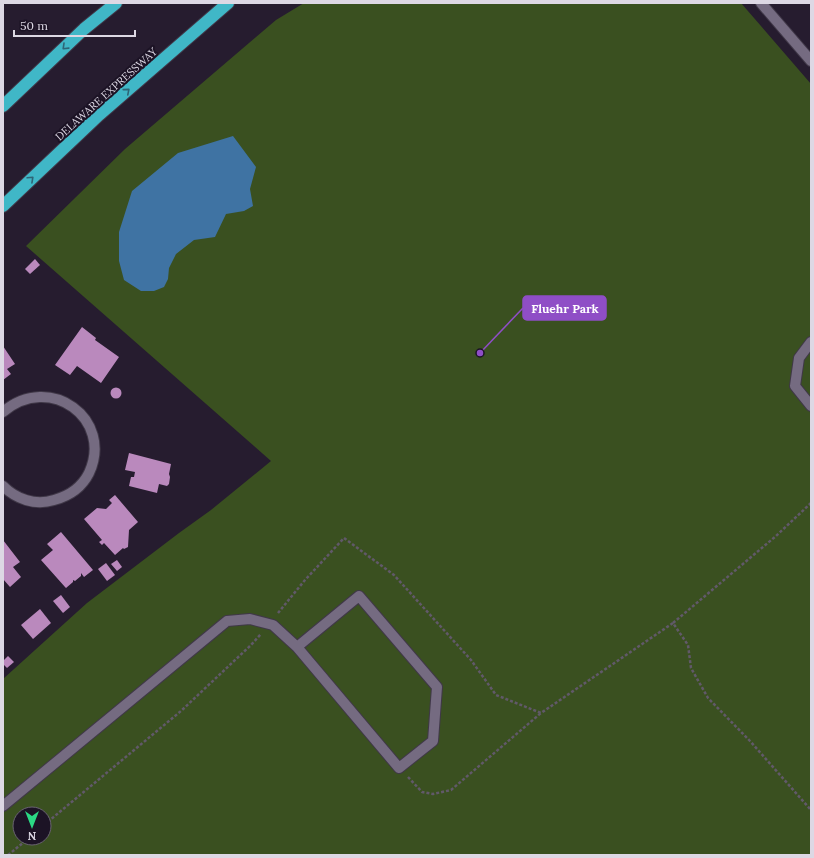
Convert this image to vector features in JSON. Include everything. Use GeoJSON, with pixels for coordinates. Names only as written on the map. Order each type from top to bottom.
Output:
{"type":"FeatureCollection","features":[{"type":"Feature","properties":{"kind":"highway"},"geometry":{"type":"LineString","coordinates":[[3,106],[84,29],[116,3]]}},
{"type":"Feature","properties":{"kind":"highway","name":"DELAWARE EXPRESSWAY"},"geometry":{"type":"LineString","coordinates":[[3,206],[99,115],[228,3]]}},
{"type":"Feature","properties":{"kind":"street"},"geometry":{"type":"LineString","coordinates":[[761,3],[811,60]]}},
{"type":"Feature","properties":{"kind":"street"},"geometry":{"type":"LineString","coordinates":[[811,342],[799,358],[795,386],[811,406]]}},
{"type":"Feature","properties":{"kind":"street"},"geometry":{"type":"LineString","coordinates":[[3,412],[20,400],[31,397],[42,396],[64,401],[73,407],[85,419],[92,434],[94,456],[92,467],[87,477],[72,493],[62,498],[46,502],[29,501],[14,494],[3,486]]}},
{"type":"Feature","properties":{"kind":"street"},"geometry":{"type":"LineString","coordinates":[[3,806],[227,621],[250,619],[273,625],[297,647],[399,768],[433,741],[437,687],[359,596],[297,647]]}},
{"type":"Feature","properties":{"kind":"path"},"geometry":{"type":"LineString","coordinates":[[673,623],[776,536],[811,503]]}},
{"type":"Feature","properties":{"kind":"path"},"geometry":{"type":"LineString","coordinates":[[399,768],[422,792],[433,794],[452,790],[541,714]]}},
{"type":"Feature","properties":{"kind":"path"},"geometry":{"type":"LineString","coordinates":[[8,855],[19,846]]}},
{"type":"Feature","properties":{"kind":"green space"},"geometry":{"type":"Polygon","coordinates":[[[304,3],[741,3],[811,84],[811,855],[3,855],[3,679],[87,603],[211,510],[271,461],[26,246],[125,149],[276,20],[304,3]]]}},
{"type":"Feature","properties":{"kind":"water"},"geometry":{"type":"Polygon","coordinates":[[[233,136],[256,167],[250,189],[253,206],[244,211],[226,214],[215,237],[194,240],[176,254],[169,268],[168,279],[164,287],[154,291],[141,291],[124,280],[119,261],[119,232],[132,191],[178,153],[233,136]]]}},
{"type":"Feature","properties":{"kind":"building"},"geometry":{"type":"Polygon","coordinates":[[[35,259],[40,265],[30,274],[25,269],[35,259]]]}},
{"type":"Feature","properties":{"kind":"building"},"geometry":{"type":"Polygon","coordinates":[[[82,327],[96,338],[95,340],[119,357],[101,383],[77,366],[70,375],[55,365],[82,327]]]}},
{"type":"Feature","properties":{"kind":"building"},"geometry":{"type":"Polygon","coordinates":[[[3,346],[15,364],[7,369],[11,374],[3,380],[3,346]]]}},
{"type":"Feature","properties":{"kind":"building"},"geometry":{"type":"Polygon","coordinates":[[[114,388],[118,388],[120,389],[120,397],[114,398],[111,395],[111,391],[114,388]]]}},
{"type":"Feature","properties":{"kind":"building"},"geometry":{"type":"Polygon","coordinates":[[[129,453],[171,464],[169,484],[167,486],[159,484],[157,493],[129,486],[131,477],[134,477],[135,472],[125,470],[129,453]]]}},
{"type":"Feature","properties":{"kind":"building"},"geometry":{"type":"Polygon","coordinates":[[[115,495],[138,522],[129,530],[128,547],[123,548],[115,555],[104,543],[102,545],[99,542],[102,540],[84,519],[97,508],[106,509],[112,503],[109,500],[115,495]]]}},
{"type":"Feature","properties":{"kind":"building"},"geometry":{"type":"Polygon","coordinates":[[[61,532],[93,570],[84,577],[81,573],[81,576],[75,581],[73,580],[73,582],[66,588],[41,560],[53,550],[47,544],[61,532]]]}},
{"type":"Feature","properties":{"kind":"building"},"geometry":{"type":"Polygon","coordinates":[[[3,540],[20,562],[13,567],[21,577],[10,587],[3,579],[3,540]]]}},
{"type":"Feature","properties":{"kind":"building"},"geometry":{"type":"Polygon","coordinates":[[[117,560],[122,567],[117,571],[111,564],[117,560]]]}},
{"type":"Feature","properties":{"kind":"building"},"geometry":{"type":"Polygon","coordinates":[[[106,563],[115,575],[107,581],[98,569],[106,563]]]}},
{"type":"Feature","properties":{"kind":"building"},"geometry":{"type":"Polygon","coordinates":[[[61,595],[70,607],[63,613],[53,601],[61,595]]]}},
{"type":"Feature","properties":{"kind":"building"},"geometry":{"type":"Polygon","coordinates":[[[40,609],[51,623],[33,639],[21,625],[40,609]]]}},
{"type":"Feature","properties":{"kind":"building"},"geometry":{"type":"Polygon","coordinates":[[[8,656],[14,662],[7,668],[3,664],[3,661],[8,656]]]}},
{"type":"Feature","properties":{"kind":"place","name":"Fluehr Park"},"geometry":{"type":"Point","coordinates":[480,353]}}]}
